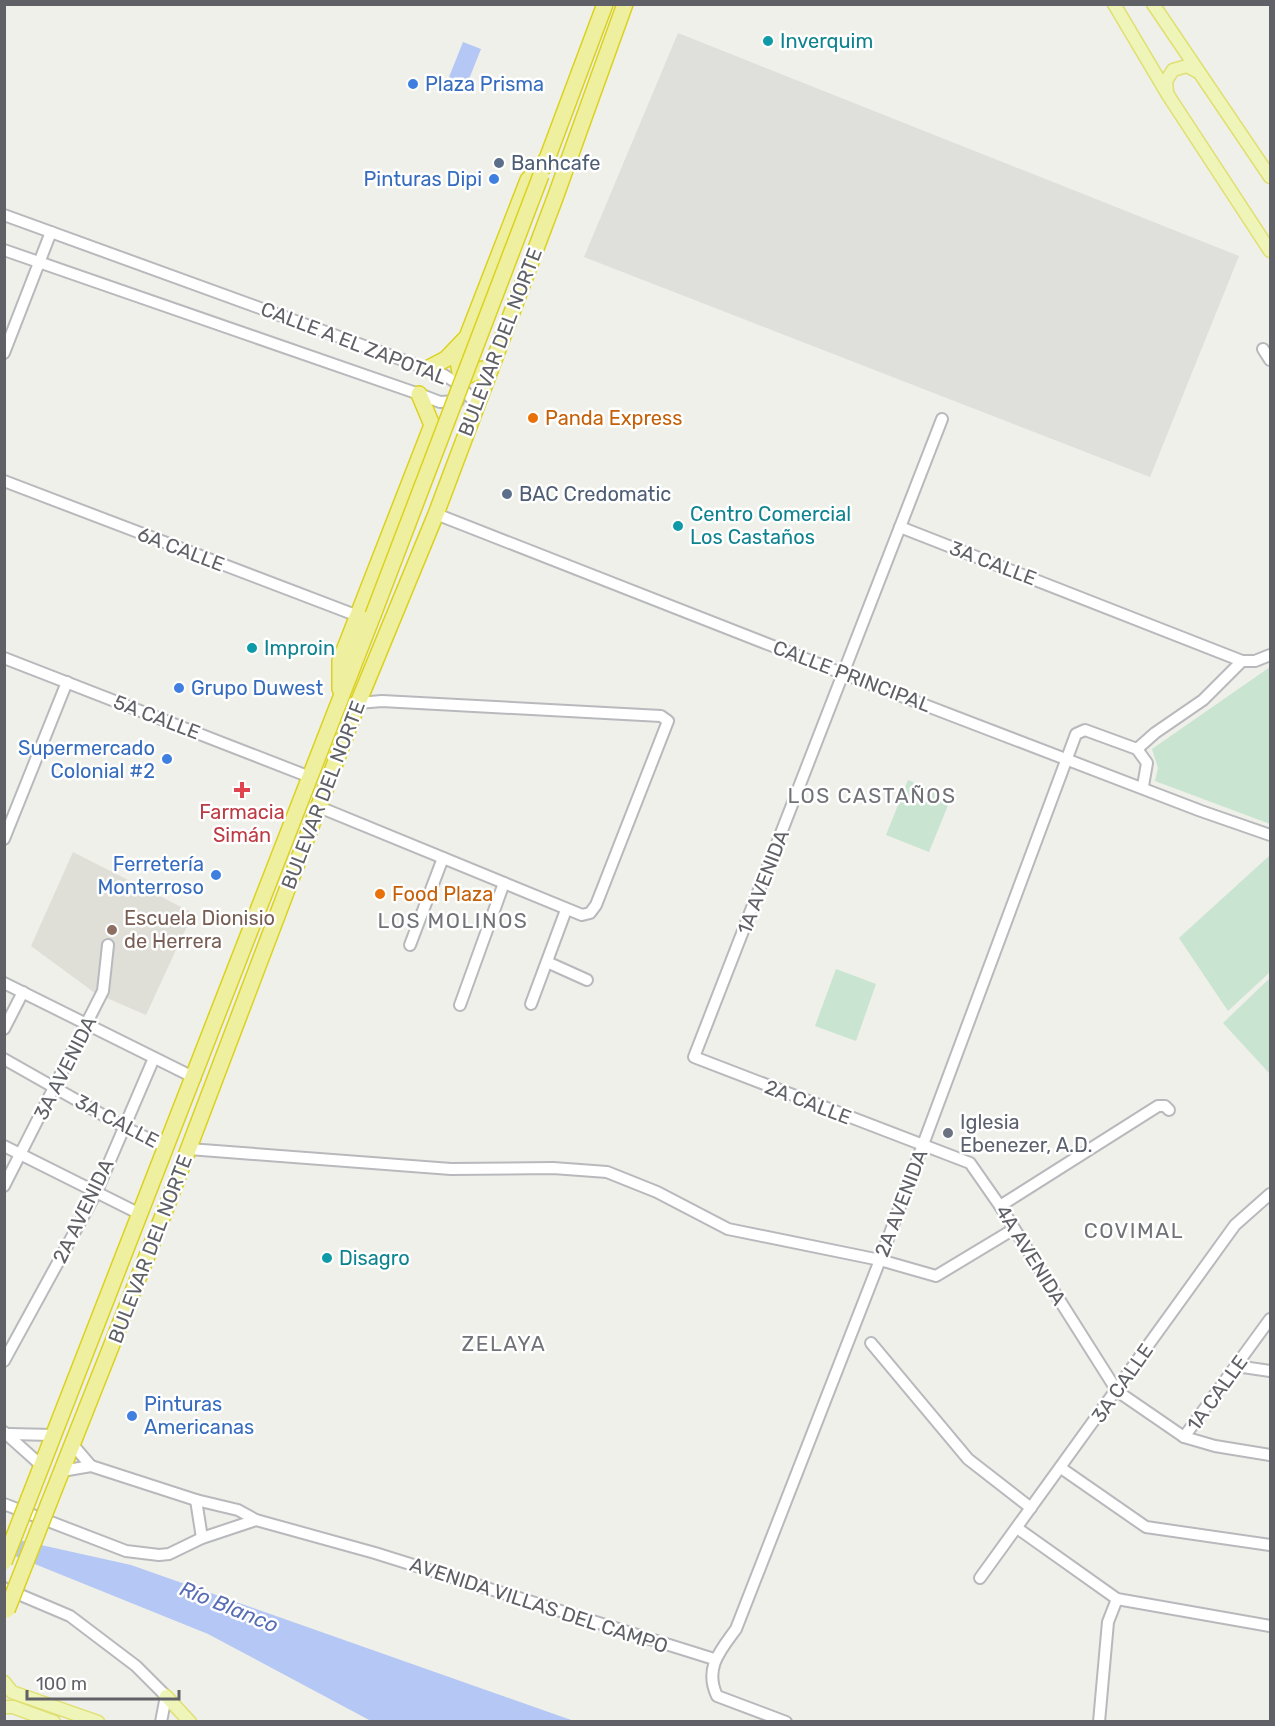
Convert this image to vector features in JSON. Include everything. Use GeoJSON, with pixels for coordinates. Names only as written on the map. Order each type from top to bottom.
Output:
{"type":"FeatureCollection","features":[{"type":"Feature","properties":{"kind":"highway","name":"BULEVAR DEL NORTE"},"geometry":{"type":"LineString","coordinates":[[4,1562],[195,1078],[340,698],[365,616],[548,158],[605,4]]}},
{"type":"Feature","properties":{"kind":"highway","name":"BULEVAR DEL NORTE"},"geometry":{"type":"LineString","coordinates":[[6,1614],[189,1149],[358,703],[436,514],[625,4]]}},
{"type":"Feature","properties":{"kind":"highway"},"geometry":{"type":"LineString","coordinates":[[427,369],[456,351],[467,337],[528,180],[548,158]]}},
{"type":"Feature","properties":{"kind":"highway"},"geometry":{"type":"LineString","coordinates":[[382,644],[382,633],[460,424],[545,213],[551,207]]}},
{"type":"Feature","properties":{"kind":"highway"},"geometry":{"type":"LineString","coordinates":[[456,351],[457,367],[464,375],[475,374],[483,369]]}},
{"type":"Feature","properties":{"kind":"highway"},"geometry":{"type":"LineString","coordinates":[[419,394],[432,425]]}},
{"type":"Feature","properties":{"kind":"highway"},"geometry":{"type":"LineString","coordinates":[[365,616],[432,425],[444,411],[454,414],[460,424]]}},
{"type":"Feature","properties":{"kind":"main road"},"geometry":{"type":"LineString","coordinates":[[1114,4],[1168,95],[1270,251]]}},
{"type":"Feature","properties":{"kind":"main road"},"geometry":{"type":"LineString","coordinates":[[1153,4],[1270,177]]}},
{"type":"Feature","properties":{"kind":"main road"},"geometry":{"type":"LineString","coordinates":[[1168,95],[1166,81],[1173,70],[1187,66],[1199,73]]}},
{"type":"Feature","properties":{"kind":"main road"},"geometry":{"type":"LineString","coordinates":[[4,1682],[12,1692],[98,1722]]}},
{"type":"Feature","properties":{"kind":"main road"},"geometry":{"type":"LineString","coordinates":[[166,1696],[190,1722]]}},
{"type":"Feature","properties":{"kind":"main road"},"geometry":{"type":"LineString","coordinates":[[4,1707],[13,1707],[54,1722]]}},
{"type":"Feature","properties":{"kind":"street","name":"CALLE A EL ZAPOTAL"},"geometry":{"type":"LineString","coordinates":[[4,215],[451,378],[471,398]]}},
{"type":"Feature","properties":{"kind":"street"},"geometry":{"type":"LineString","coordinates":[[4,353],[51,232]]}},
{"type":"Feature","properties":{"kind":"street","name":"CALLE A EL ZAPOTAL"},"geometry":{"type":"LineString","coordinates":[[4,250],[440,402],[471,398]]}},
{"type":"Feature","properties":{"kind":"street"},"geometry":{"type":"LineString","coordinates":[[1263,349],[1270,360]]}},
{"type":"Feature","properties":{"kind":"street","name":"1A AVENIDA"},"geometry":{"type":"LineString","coordinates":[[694,1057],[942,419]]}},
{"type":"Feature","properties":{"kind":"street","name":"6A CALLE"},"geometry":{"type":"LineString","coordinates":[[4,481],[365,616]]}},
{"type":"Feature","properties":{"kind":"street","name":"CALLE PRINCIPAL"},"geometry":{"type":"LineString","coordinates":[[436,514],[844,674],[1143,786],[1201,811],[1270,835]]}},
{"type":"Feature","properties":{"kind":"street","name":"3A CALLE"},"geometry":{"type":"LineString","coordinates":[[900,527],[1242,660],[1255,661],[1270,656]]}},
{"type":"Feature","properties":{"kind":"street","name":"5A CALLE"},"geometry":{"type":"LineString","coordinates":[[4,658],[310,777]]}},
{"type":"Feature","properties":{"kind":"street"},"geometry":{"type":"LineString","coordinates":[[1143,786],[1147,763],[1137,749],[1155,733],[1203,700],[1242,660]]}},
{"type":"Feature","properties":{"kind":"street"},"geometry":{"type":"LineString","coordinates":[[4,839],[67,682]]}},
{"type":"Feature","properties":{"kind":"street"},"geometry":{"type":"LineString","coordinates":[[319,807],[566,910],[582,915],[590,913],[596,904],[667,719],[661,716],[388,701],[358,703]]}},
{"type":"Feature","properties":{"kind":"street","name":"2A AVENIDA"},"geometry":{"type":"LineString","coordinates":[[714,1659],[736,1629],[880,1260],[1076,734],[1085,730],[1137,749]]}},
{"type":"Feature","properties":{"kind":"street"},"geometry":{"type":"LineString","coordinates":[[410,945],[443,858]]}},
{"type":"Feature","properties":{"kind":"street"},"geometry":{"type":"LineString","coordinates":[[460,1005],[504,883]]}},
{"type":"Feature","properties":{"kind":"street"},"geometry":{"type":"LineString","coordinates":[[531,1004],[566,910]]}},
{"type":"Feature","properties":{"kind":"street","name":"3A AVENIDA"},"geometry":{"type":"LineString","coordinates":[[4,1186],[103,991],[108,945]]}},
{"type":"Feature","properties":{"kind":"street"},"geometry":{"type":"LineString","coordinates":[[547,962],[587,981]]}},
{"type":"Feature","properties":{"kind":"street"},"geometry":{"type":"LineString","coordinates":[[4,983],[195,1078]]}},
{"type":"Feature","properties":{"kind":"street"},"geometry":{"type":"LineString","coordinates":[[4,1029],[23,992]]}},
{"type":"Feature","properties":{"kind":"street","name":"2A CALLE"},"geometry":{"type":"LineString","coordinates":[[694,1057],[923,1146]]}},
{"type":"Feature","properties":{"kind":"street","name":"2A AVENIDA"},"geometry":{"type":"LineString","coordinates":[[4,1361],[96,1193],[154,1058]]}},
{"type":"Feature","properties":{"kind":"street","name":"3A CALLE"},"geometry":{"type":"LineString","coordinates":[[4,1059],[123,1127],[166,1147]]}},
{"type":"Feature","properties":{"kind":"street"},"geometry":{"type":"LineString","coordinates":[[1000,1206],[1158,1106],[1165,1106],[1169,1110]]}},
{"type":"Feature","properties":{"kind":"street"},"geometry":{"type":"LineString","coordinates":[[4,1146],[140,1214]]}},
{"type":"Feature","properties":{"kind":"street","name":"4A AVENIDA"},"geometry":{"type":"LineString","coordinates":[[923,1146],[970,1163],[1000,1206],[1117,1391]]}},
{"type":"Feature","properties":{"kind":"street"},"geometry":{"type":"LineString","coordinates":[[189,1149],[451,1169],[553,1168],[607,1172],[657,1192],[728,1229],[880,1260],[936,1276],[1014,1229]]}},
{"type":"Feature","properties":{"kind":"street","name":"3A CALLE"},"geometry":{"type":"LineString","coordinates":[[980,1578],[1235,1225],[1270,1194]]}},
{"type":"Feature","properties":{"kind":"street","name":"1A CALLE"},"geometry":{"type":"LineString","coordinates":[[1184,1437],[1270,1319]]}},
{"type":"Feature","properties":{"kind":"street"},"geometry":{"type":"LineString","coordinates":[[871,1342],[968,1459],[1030,1508]]}},
{"type":"Feature","properties":{"kind":"street"},"geometry":{"type":"LineString","coordinates":[[1236,1366],[1270,1371]]}},
{"type":"Feature","properties":{"kind":"street"},"geometry":{"type":"LineString","coordinates":[[1117,1391],[1184,1437],[1215,1446],[1270,1455]]}},
{"type":"Feature","properties":{"kind":"street"},"geometry":{"type":"LineString","coordinates":[[7,1433],[53,1436]]}},
{"type":"Feature","properties":{"kind":"street"},"geometry":{"type":"LineString","coordinates":[[7,1433],[42,1466]]}},
{"type":"Feature","properties":{"kind":"street"},"geometry":{"type":"LineString","coordinates":[[73,1445],[91,1467]]}},
{"type":"Feature","properties":{"kind":"street","name":"AVENIDA VILLAS DEL CAMPO"},"geometry":{"type":"LineString","coordinates":[[62,1471],[91,1467],[196,1500],[238,1510],[256,1520],[375,1553],[714,1659]]}},
{"type":"Feature","properties":{"kind":"street"},"geometry":{"type":"LineString","coordinates":[[1060,1468],[1146,1527],[1270,1545]]}},
{"type":"Feature","properties":{"kind":"street"},"geometry":{"type":"LineString","coordinates":[[196,1500],[202,1538]]}},
{"type":"Feature","properties":{"kind":"street"},"geometry":{"type":"LineString","coordinates":[[4,1504],[126,1551],[170,1554],[202,1538],[256,1520]]}},
{"type":"Feature","properties":{"kind":"street"},"geometry":{"type":"LineString","coordinates":[[1017,1528],[1117,1599],[1270,1626]]}},
{"type":"Feature","properties":{"kind":"street"},"geometry":{"type":"LineString","coordinates":[[4,1588],[70,1616],[136,1666],[166,1696],[161,1722]]}},
{"type":"Feature","properties":{"kind":"street"},"geometry":{"type":"LineString","coordinates":[[1099,1722],[1108,1622],[1117,1599]]}},
{"type":"Feature","properties":{"kind":"street"},"geometry":{"type":"LineString","coordinates":[[714,1659],[712,1685],[717,1696],[786,1722]]}},
{"type":"Feature","properties":{"kind":"shaded area"},"geometry":{"type":"Polygon","coordinates":[[[678,33],[1239,256],[1150,477],[584,257],[678,33]]]}},
{"type":"Feature","properties":{"kind":"shaded area","name":"Escuela Dionisio de Herrera"},"geometry":{"type":"Polygon","coordinates":[[[73,852],[193,913],[146,1015],[95,993],[31,946],[73,852]]]}},
{"type":"Feature","properties":{"kind":"green space"},"geometry":{"type":"Polygon","coordinates":[[[1270,667],[1270,824],[1155,781],[1158,768],[1152,749],[1270,667]]]}},
{"type":"Feature","properties":{"kind":"green space"},"geometry":{"type":"Polygon","coordinates":[[[908,780],[951,798],[929,852],[886,835],[908,780]]]}},
{"type":"Feature","properties":{"kind":"green space"},"geometry":{"type":"Polygon","coordinates":[[[1269,856],[1270,972],[1228,1011],[1179,938],[1269,856]]]}},
{"type":"Feature","properties":{"kind":"green space"},"geometry":{"type":"Polygon","coordinates":[[[836,969],[876,984],[856,1041],[815,1026],[836,969]]]}},
{"type":"Feature","properties":{"kind":"green space"},"geometry":{"type":"Polygon","coordinates":[[[1270,978],[1270,1074],[1223,1023],[1270,978]]]}},
{"type":"Feature","properties":{"kind":"water"},"geometry":{"type":"Polygon","coordinates":[[[463,42],[481,49],[467,84],[449,77],[463,42]]]}},
{"type":"Feature","properties":{"kind":"water","name":"Río Blanco"},"geometry":{"type":"Polygon","coordinates":[[[5,1537],[131,1565],[574,1721],[371,1721],[208,1634],[5,1552],[5,1537]]]}},
{"type":"Feature","properties":{"kind":"place","name":"Inverquim"},"geometry":{"type":"Point","coordinates":[768,41]}},
{"type":"Feature","properties":{"kind":"place","name":"Plaza Prisma"},"geometry":{"type":"Point","coordinates":[413,84]}},
{"type":"Feature","properties":{"kind":"place","name":"Banhcafe"},"geometry":{"type":"Point","coordinates":[499,163]}},
{"type":"Feature","properties":{"kind":"place","name":"Pinturas Dipi"},"geometry":{"type":"Point","coordinates":[494,179]}},
{"type":"Feature","properties":{"kind":"place","name":"Panda Express"},"geometry":{"type":"Point","coordinates":[533,418]}},
{"type":"Feature","properties":{"kind":"place","name":"BAC Credomatic"},"geometry":{"type":"Point","coordinates":[507,494]}},
{"type":"Feature","properties":{"kind":"place","name":"Centro Comercial Los Castaños"},"geometry":{"type":"Point","coordinates":[678,526]}},
{"type":"Feature","properties":{"kind":"place","name":"Improin"},"geometry":{"type":"Point","coordinates":[252,648]}},
{"type":"Feature","properties":{"kind":"place","name":"Grupo Duwest"},"geometry":{"type":"Point","coordinates":[179,688]}},
{"type":"Feature","properties":{"kind":"place","name":"Supermercado Colonial #2"},"geometry":{"type":"Point","coordinates":[167,759]}},
{"type":"Feature","properties":{"kind":"place","name":"Farmacia Simán"},"geometry":{"type":"Point","coordinates":[242,790]}},
{"type":"Feature","properties":{"kind":"place","name":"Ferretería Monterroso"},"geometry":{"type":"Point","coordinates":[216,875]}},
{"type":"Feature","properties":{"kind":"place","name":"Food Plaza"},"geometry":{"type":"Point","coordinates":[380,894]}},
{"type":"Feature","properties":{"kind":"place","name":"Escuela Dionisio de Herrera"},"geometry":{"type":"Point","coordinates":[112,930]}},
{"type":"Feature","properties":{"kind":"place","name":"Iglesia Ebenezer, A.D."},"geometry":{"type":"Point","coordinates":[948,1133]}},
{"type":"Feature","properties":{"kind":"place","name":"Disagro"},"geometry":{"type":"Point","coordinates":[327,1258]}},
{"type":"Feature","properties":{"kind":"place","name":"Pinturas Americanas"},"geometry":{"type":"Point","coordinates":[132,1416]}},
{"type":"Feature","properties":{"kind":"district","name":"LOS CASTAÑOS"},"geometry":{"type":"Point","coordinates":[872,796]}},
{"type":"Feature","properties":{"kind":"district","name":"LOS MOLINOS"},"geometry":{"type":"Point","coordinates":[453,921]}},
{"type":"Feature","properties":{"kind":"district","name":"COVIMAL"},"geometry":{"type":"Point","coordinates":[1134,1231]}},
{"type":"Feature","properties":{"kind":"district","name":"ZELAYA"},"geometry":{"type":"Point","coordinates":[504,1344]}}]}
